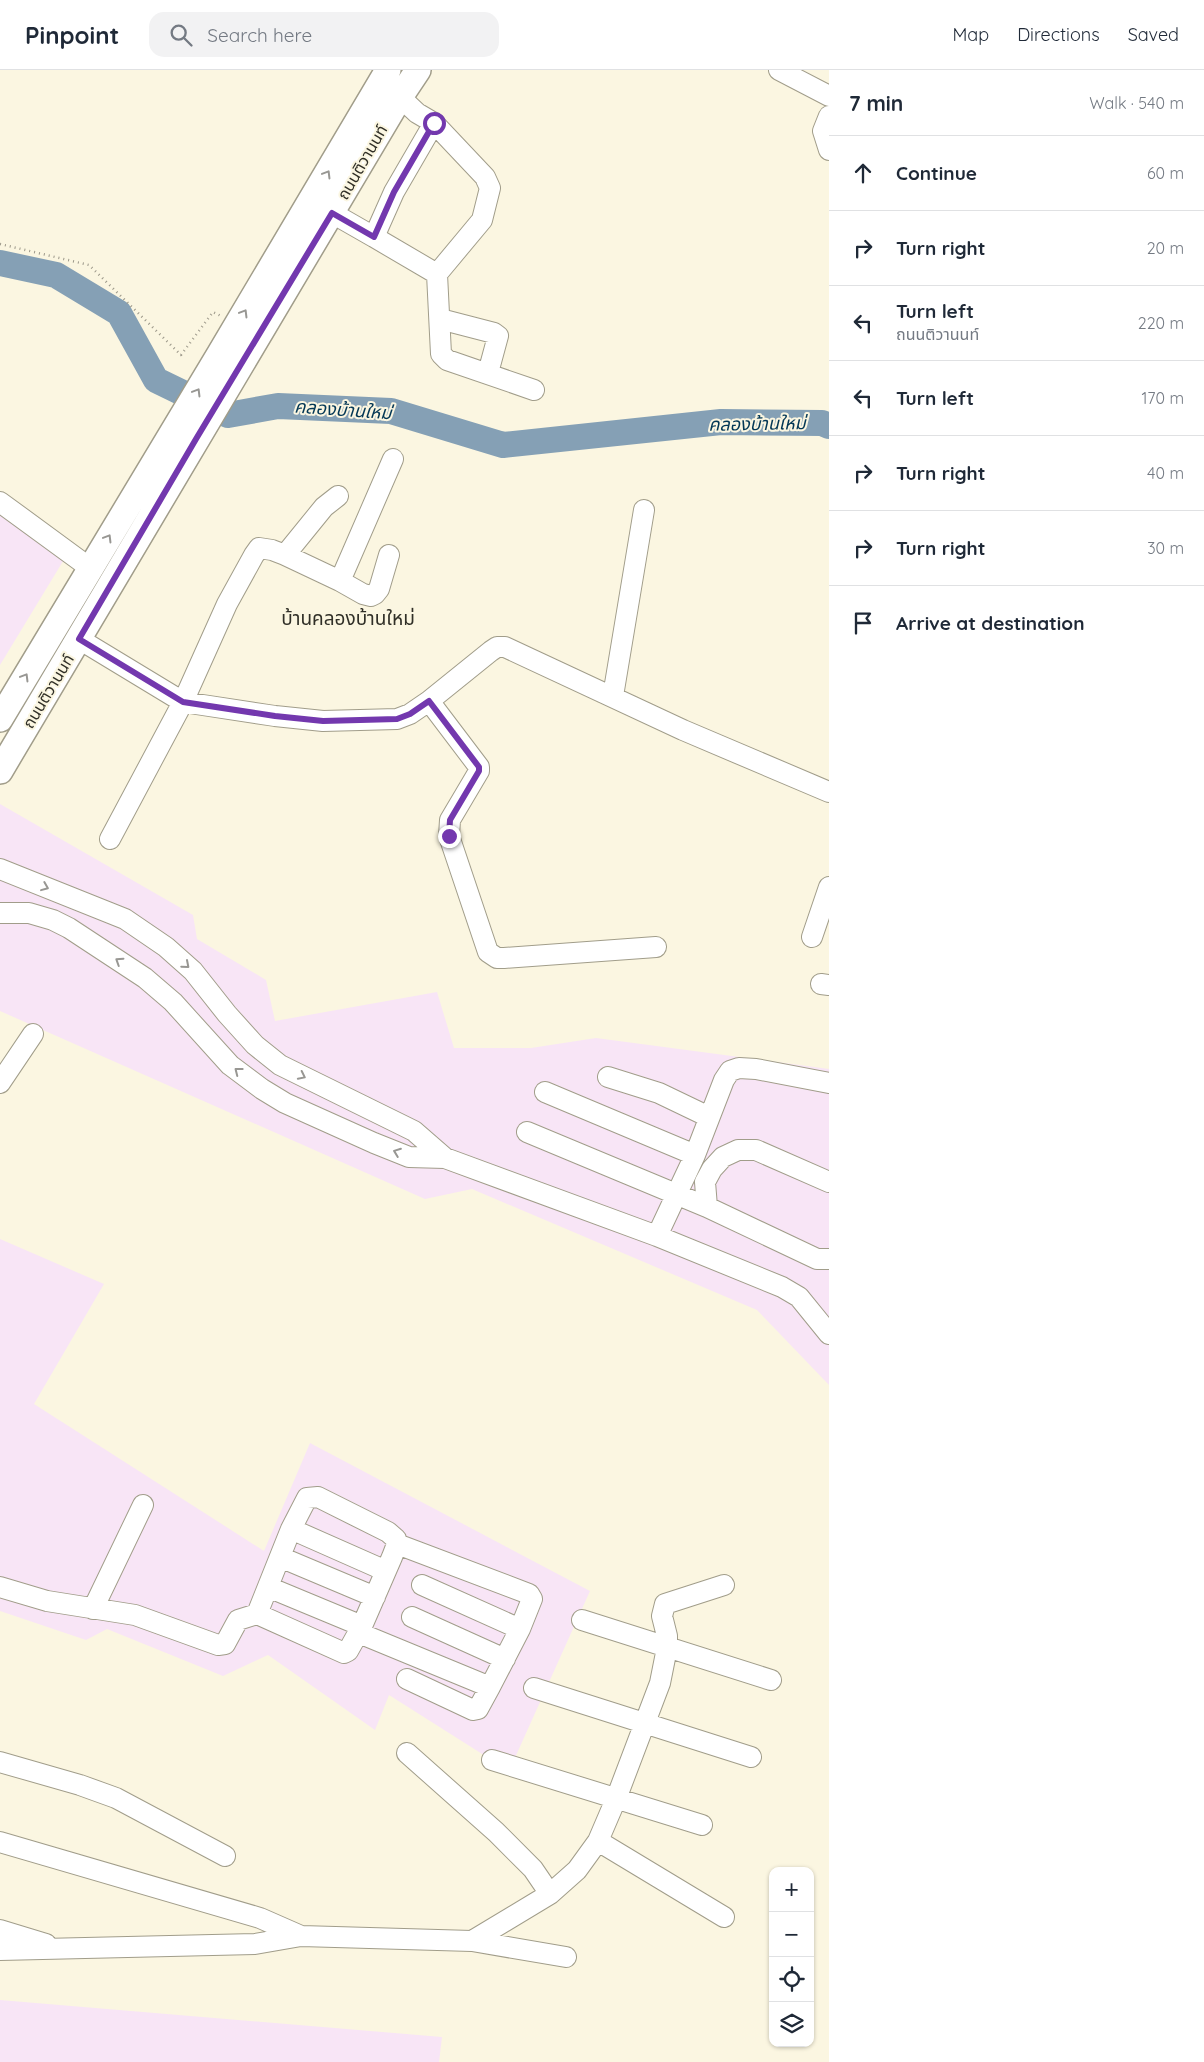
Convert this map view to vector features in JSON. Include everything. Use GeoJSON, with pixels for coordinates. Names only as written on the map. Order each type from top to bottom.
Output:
{"type":"FeatureCollection","features":[{"type":"Feature","properties":{"kind":"main road","name":"ถนนติวานนท์"},"geometry":{"type":"LineString","coordinates":[[229,361],[238,324],[388,70]]}},
{"type":"Feature","properties":{"kind":"main road","name":"ถนนติวานนท์"},"geometry":{"type":"LineString","coordinates":[[0,771],[79,639],[185,434],[229,361],[332,213],[400,97],[418,70]]}},
{"type":"Feature","properties":{"kind":"main road","name":"ถนนติวานนท์"},"geometry":{"type":"LineString","coordinates":[[0,719],[90,568],[185,434]]}},
{"type":"Feature","properties":{"kind":"street"},"geometry":{"type":"LineString","coordinates":[[779,70],[829,96]]}},
{"type":"Feature","properties":{"kind":"street"},"geometry":{"type":"LineString","coordinates":[[400,97],[417,113],[434,123],[485,178],[490,188],[482,220],[437,274],[440,348],[443,358],[534,390]]}},
{"type":"Feature","properties":{"kind":"street"},"geometry":{"type":"LineString","coordinates":[[829,116],[823,131],[829,150]]}},
{"type":"Feature","properties":{"kind":"street"},"geometry":{"type":"LineString","coordinates":[[374,237],[394,192],[434,123]]}},
{"type":"Feature","properties":{"kind":"street"},"geometry":{"type":"LineString","coordinates":[[332,213],[437,274]]}},
{"type":"Feature","properties":{"kind":"street"},"geometry":{"type":"LineString","coordinates":[[440,319],[494,333],[498,336],[488,373]]}},
{"type":"Feature","properties":{"kind":"street"},"geometry":{"type":"LineString","coordinates":[[340,581],[392,459]]}},
{"type":"Feature","properties":{"kind":"street"},"geometry":{"type":"LineString","coordinates":[[285,555],[324,507],[338,496]]}},
{"type":"Feature","properties":{"kind":"street"},"geometry":{"type":"LineString","coordinates":[[0,502],[90,568]]}},
{"type":"Feature","properties":{"kind":"street"},"geometry":{"type":"LineString","coordinates":[[613,696],[644,510]]}},
{"type":"Feature","properties":{"kind":"street"},"geometry":{"type":"LineString","coordinates":[[110,839],[183,702],[227,604],[259,548],[285,555],[370,596],[379,589],[389,555]]}},
{"type":"Feature","properties":{"kind":"street"},"geometry":{"type":"LineString","coordinates":[[79,639],[183,702],[275,716],[323,721],[397,719],[410,714],[491,651],[497,647],[505,647],[683,730],[829,792]]}},
{"type":"Feature","properties":{"kind":"street"},"geometry":{"type":"LineString","coordinates":[[429,701],[479,767],[479,771],[450,820],[449,836],[488,952],[497,958],[504,958],[656,947]]}},
{"type":"Feature","properties":{"kind":"street"},"geometry":{"type":"LineString","coordinates":[[0,869],[124,919],[166,947],[193,970],[227,1014],[255,1045],[280,1065],[414,1131],[445,1158]]}},
{"type":"Feature","properties":{"kind":"street"},"geometry":{"type":"LineString","coordinates":[[812,937],[829,887]]}},
{"type":"Feature","properties":{"kind":"street"},"geometry":{"type":"LineString","coordinates":[[53,920],[67,895]]}},
{"type":"Feature","properties":{"kind":"street"},"geometry":{"type":"LineString","coordinates":[[0,913],[29,913],[53,920],[70,928],[145,978],[173,1002],[230,1065],[262,1090],[285,1103],[374,1144],[409,1157],[445,1158],[657,1236],[782,1287],[799,1297],[829,1334]]}},
{"type":"Feature","properties":{"kind":"street"},"geometry":{"type":"LineString","coordinates":[[0,1083],[33,1034]]}},
{"type":"Feature","properties":{"kind":"street"},"geometry":{"type":"LineString","coordinates":[[657,1236],[695,1155],[724,1080],[730,1071],[739,1068],[756,1069],[829,1083]]}},
{"type":"Feature","properties":{"kind":"street"},"geometry":{"type":"LineString","coordinates":[[608,1077],[659,1093],[709,1117]]}},
{"type":"Feature","properties":{"kind":"street"},"geometry":{"type":"LineString","coordinates":[[545,1092],[695,1155]]}},
{"type":"Feature","properties":{"kind":"street"},"geometry":{"type":"LineString","coordinates":[[526,1132],[707,1207],[817,1259],[829,1259]]}},
{"type":"Feature","properties":{"kind":"street"},"geometry":{"type":"LineString","coordinates":[[707,1207],[705,1182],[712,1168],[724,1157],[738,1150],[756,1150],[829,1182]]}},
{"type":"Feature","properties":{"kind":"street"},"geometry":{"type":"LineString","coordinates":[[685,1174],[705,1182]]}},
{"type":"Feature","properties":{"kind":"street"},"geometry":{"type":"LineString","coordinates":[[0,1587],[47,1601],[135,1615],[218,1645],[225,1644],[238,1620],[257,1614],[344,1653],[348,1651],[361,1630],[397,1544],[396,1539],[388,1532],[318,1497],[307,1498],[291,1529],[257,1614]]}},
{"type":"Feature","properties":{"kind":"street"},"geometry":{"type":"LineString","coordinates":[[93,1609],[143,1504]]}},
{"type":"Feature","properties":{"kind":"street"},"geometry":{"type":"LineString","coordinates":[[291,1529],[386,1571]]}},
{"type":"Feature","properties":{"kind":"street"},"geometry":{"type":"LineString","coordinates":[[397,1544],[529,1594],[532,1598],[520,1629],[478,1709],[473,1710],[407,1679]]}},
{"type":"Feature","properties":{"kind":"street"},"geometry":{"type":"LineString","coordinates":[[280,1557],[375,1597]]}},
{"type":"Feature","properties":{"kind":"street"},"geometry":{"type":"LineString","coordinates":[[422,1585],[520,1629]]}},
{"type":"Feature","properties":{"kind":"street"},"geometry":{"type":"LineString","coordinates":[[472,1941],[550,1894],[577,1870],[598,1842],[660,1682],[667,1648],[667,1636],[662,1616],[665,1604],[724,1585]]}},
{"type":"Feature","properties":{"kind":"street"},"geometry":{"type":"LineString","coordinates":[[268,1587],[490,1687]]}},
{"type":"Feature","properties":{"kind":"street"},"geometry":{"type":"LineString","coordinates":[[412,1617],[505,1659]]}},
{"type":"Feature","properties":{"kind":"street"},"geometry":{"type":"LineString","coordinates":[[582,1620],[771,1680]]}},
{"type":"Feature","properties":{"kind":"street"},"geometry":{"type":"LineString","coordinates":[[534,1688],[644,1725],[751,1757]]}},
{"type":"Feature","properties":{"kind":"street"},"geometry":{"type":"LineString","coordinates":[[407,1753],[496,1832],[533,1869],[550,1894]]}},
{"type":"Feature","properties":{"kind":"street"},"geometry":{"type":"LineString","coordinates":[[492,1760],[702,1825]]}},
{"type":"Feature","properties":{"kind":"street"},"geometry":{"type":"LineString","coordinates":[[0,1762],[80,1785],[116,1798],[225,1856]]}},
{"type":"Feature","properties":{"kind":"street"},"geometry":{"type":"LineString","coordinates":[[0,1842],[260,1918],[301,1936]]}},
{"type":"Feature","properties":{"kind":"street"},"geometry":{"type":"LineString","coordinates":[[598,1842],[724,1917]]}},
{"type":"Feature","properties":{"kind":"street"},"geometry":{"type":"LineString","coordinates":[[0,1930],[62,1949]]}},
{"type":"Feature","properties":{"kind":"street"},"geometry":{"type":"LineString","coordinates":[[0,1950],[255,1944],[301,1936],[472,1941],[566,1957]]}},
{"type":"Feature","properties":{"kind":"path"},"geometry":{"type":"LineString","coordinates":[[0,244],[89,265],[182,355],[213,312],[238,324]]}},
{"type":"Feature","properties":{"kind":"shaded area"},"geometry":{"type":"Polygon","coordinates":[[[0,493],[68,553],[0,665],[0,493]]]}},
{"type":"Feature","properties":{"kind":"shaded area"},"geometry":{"type":"Polygon","coordinates":[[[0,804],[193,915],[197,939],[266,980],[275,1021],[437,992],[454,1048],[531,1048],[596,1038],[829,1069],[829,1385],[757,1310],[472,1189],[425,1199],[0,1011],[0,804]]]}},
{"type":"Feature","properties":{"kind":"shaded area"},"geometry":{"type":"Polygon","coordinates":[[[0,1239],[104,1284],[34,1404],[264,1551],[310,1443],[590,1591],[509,1771],[389,1695],[375,1730],[268,1655],[223,1676],[107,1629],[86,1640],[0,1611],[0,1239]]]}},
{"type":"Feature","properties":{"kind":"shaded area"},"geometry":{"type":"Polygon","coordinates":[[[0,2000],[442,2037],[439,2062],[0,2062],[0,2000]]]}},
{"type":"Feature","properties":{"kind":"waterway","name":"คลองบ้านใหม่"},"geometry":{"type":"LineString","coordinates":[[0,263],[56,275],[119,313],[156,380],[228,415],[278,406],[391,411],[503,445],[721,422],[822,423],[829,426]]}},
{"type":"Feature","properties":{"kind":"district","name":"บ้านคลองบ้านใหม่"},"geometry":{"type":"Point","coordinates":[348,618]}},
{"type":"Feature","properties":{"kind":"route"},"geometry":{"type":"LineString","coordinates":[[434,123],[394,192],[374,237],[332,213],[196,439],[79,639],[183,702],[275,716],[323,721],[397,719],[410,714],[429,701],[478,763],[479,767],[479,771],[450,820],[449,836]]}}]}
